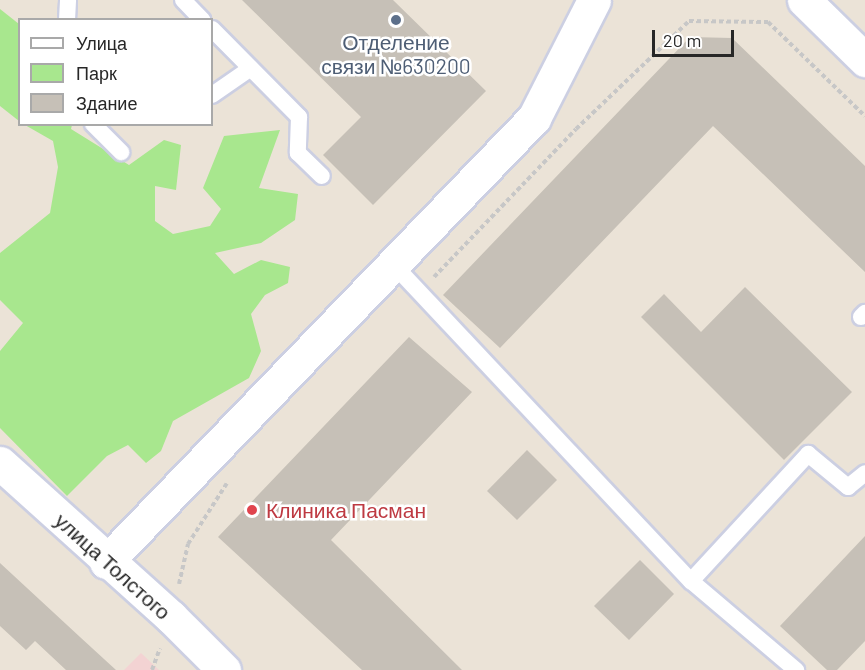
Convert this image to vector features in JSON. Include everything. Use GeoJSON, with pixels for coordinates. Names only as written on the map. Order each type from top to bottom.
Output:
{"type":"FeatureCollection","features":[{"type":"Feature","properties":{"kind":"street"},"geometry":{"type":"LineString","coordinates":[[804,0],[865,60]]}},
{"type":"Feature","properties":{"kind":"street"},"geometry":{"type":"LineString","coordinates":[[106,562],[534,118],[591,1]]}},
{"type":"Feature","properties":{"kind":"street","name":"улица Толстого"},"geometry":{"type":"LineString","coordinates":[[0,463],[106,562],[171,617],[224,670]]}},
{"type":"Feature","properties":{"kind":"lane"},"geometry":{"type":"LineString","coordinates":[[67,18],[68,0]]}},
{"type":"Feature","properties":{"kind":"lane"},"geometry":{"type":"LineString","coordinates":[[183,0],[200,18]]}},
{"type":"Feature","properties":{"kind":"lane"},"geometry":{"type":"LineString","coordinates":[[213,30],[299,117],[298,153],[322,176]]}},
{"type":"Feature","properties":{"kind":"lane"},"geometry":{"type":"LineString","coordinates":[[213,94],[251,68]]}},
{"type":"Feature","properties":{"kind":"lane"},"geometry":{"type":"LineString","coordinates":[[95,126],[121,152]]}},
{"type":"Feature","properties":{"kind":"lane"},"geometry":{"type":"LineString","coordinates":[[394,265],[692,581],[796,670]]}},
{"type":"Feature","properties":{"kind":"lane"},"geometry":{"type":"LineString","coordinates":[[692,581],[808,454],[848,487],[865,473]]}},
{"type":"Feature","properties":{"kind":"path"},"geometry":{"type":"LineString","coordinates":[[420,291],[576,129],[689,21],[768,22],[865,116]]}},
{"type":"Feature","properties":{"kind":"shaded area"},"geometry":{"type":"Polygon","coordinates":[[[141,653],[159,670],[124,670],[141,653]]]}},
{"type":"Feature","properties":{"kind":"green space"},"geometry":{"type":"Polygon","coordinates":[[[0,9],[18,23],[18,120],[0,106],[0,9]]]}},
{"type":"Feature","properties":{"kind":"green space"},"geometry":{"type":"Polygon","coordinates":[[[27,126],[72,126],[71,129],[129,165],[164,140],[181,145],[176,190],[155,186],[155,221],[173,234],[210,226],[221,209],[203,188],[224,136],[280,130],[259,188],[298,194],[295,220],[261,243],[215,253],[234,274],[261,260],[290,267],[288,283],[265,295],[251,314],[261,351],[249,378],[173,421],[161,451],[146,463],[128,445],[107,456],[67,496],[0,428],[0,351],[23,323],[0,300],[0,253],[50,213],[58,167],[53,141],[27,126]]]}},
{"type":"Feature","properties":{"kind":"building"},"geometry":{"type":"Polygon","coordinates":[[[242,0],[393,0],[486,91],[373,205],[323,155],[361,117],[242,0]]]}},
{"type":"Feature","properties":{"kind":"building"},"geometry":{"type":"Polygon","coordinates":[[[690,37],[732,38],[865,166],[865,272],[713,126],[500,348],[443,295],[690,37]]]}},
{"type":"Feature","properties":{"kind":"building"},"geometry":{"type":"Polygon","coordinates":[[[745,287],[852,392],[784,460],[641,317],[664,294],[701,332],[745,287]]]}},
{"type":"Feature","properties":{"kind":"building"},"geometry":{"type":"Polygon","coordinates":[[[409,337],[472,392],[331,540],[462,670],[362,670],[218,537],[409,337]]]}},
{"type":"Feature","properties":{"kind":"building"},"geometry":{"type":"Polygon","coordinates":[[[527,450],[557,480],[517,520],[487,491],[527,450]]]}},
{"type":"Feature","properties":{"kind":"building"},"geometry":{"type":"Polygon","coordinates":[[[865,536],[865,641],[837,670],[827,670],[780,626],[865,536]]]}},
{"type":"Feature","properties":{"kind":"building"},"geometry":{"type":"Polygon","coordinates":[[[640,560],[674,594],[629,640],[594,606],[640,560]]]}},
{"type":"Feature","properties":{"kind":"building"},"geometry":{"type":"Polygon","coordinates":[[[0,563],[116,670],[66,670],[35,641],[26,650],[0,626],[0,563]]]}},
{"type":"Feature","properties":{"kind":"place","name":"Отделение связи №630200"},"geometry":{"type":"Point","coordinates":[396,20]}},
{"type":"Feature","properties":{"kind":"place","name":"Клиника Пасман"},"geometry":{"type":"Point","coordinates":[252,510]}}]}
